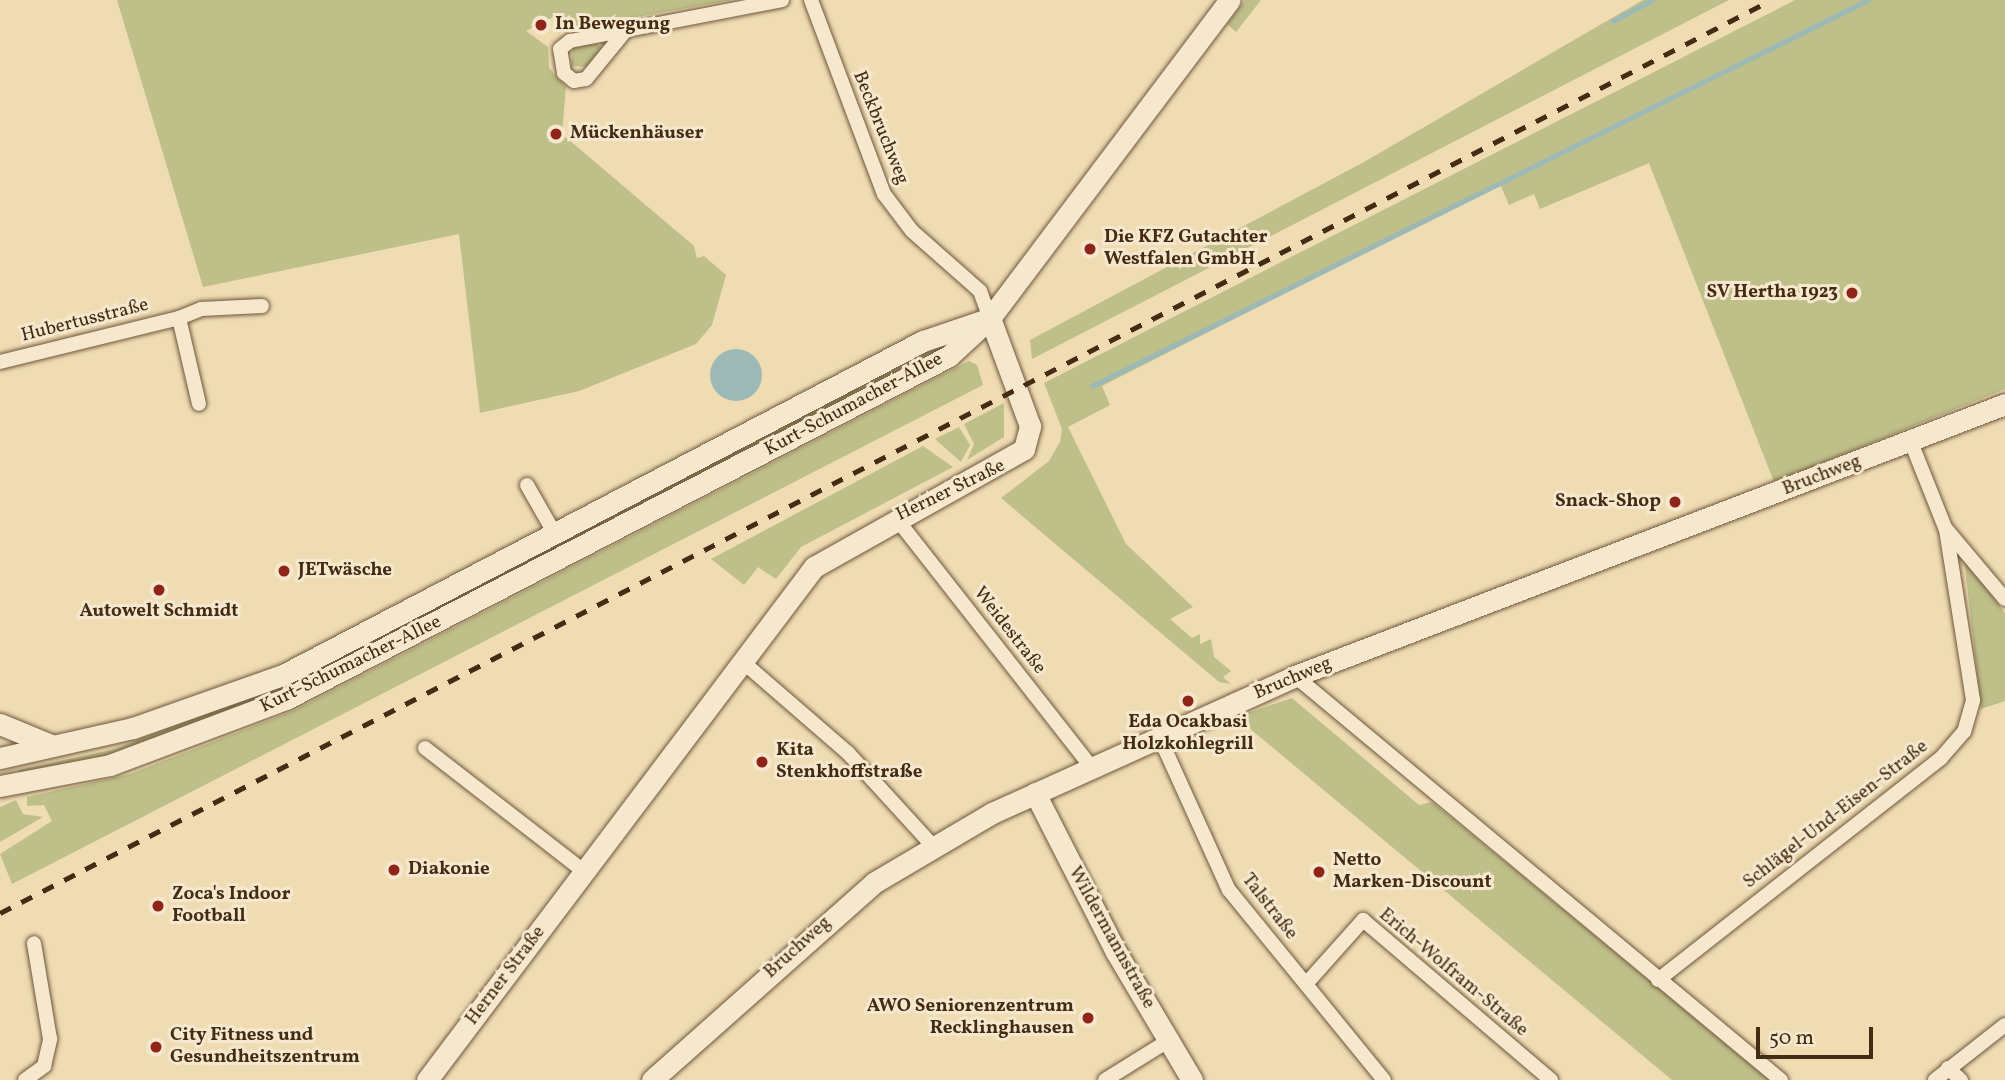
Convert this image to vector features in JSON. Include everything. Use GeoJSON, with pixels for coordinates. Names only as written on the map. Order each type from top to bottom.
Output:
{"type":"FeatureCollection","features":[{"type":"Feature","properties":{"kind":"main road"},"geometry":{"type":"LineString","coordinates":[[990,318],[1230,0]]}},
{"type":"Feature","properties":{"kind":"main road","name":"Herner Straße"},"geometry":{"type":"LineString","coordinates":[[427,1080],[814,567],[896,518],[976,481],[1024,449],[1030,426],[990,318]]}},
{"type":"Feature","properties":{"kind":"main road","name":"Kurt-Schumacher-Allee"},"geometry":{"type":"LineString","coordinates":[[0,758],[58,747],[187,712],[283,675],[923,341],[990,318]]}},
{"type":"Feature","properties":{"kind":"main road","name":"Kurt-Schumacher-Allee"},"geometry":{"type":"LineString","coordinates":[[0,786],[168,746],[333,677],[949,356],[990,318]]}},
{"type":"Feature","properties":{"kind":"main road","name":"Bruchweg"},"geometry":{"type":"LineString","coordinates":[[655,1079],[822,925],[932,845],[1035,793],[1295,676],[2005,404]]}},
{"type":"Feature","properties":{"kind":"main road"},"geometry":{"type":"LineString","coordinates":[[0,724],[13,735],[58,747]]}},
{"type":"Feature","properties":{"kind":"main road","name":"Wildermannstraße"},"geometry":{"type":"LineString","coordinates":[[1035,793],[1168,1041],[1192,1080]]}},
{"type":"Feature","properties":{"kind":"street"},"geometry":{"type":"LineString","coordinates":[[626,30],[586,79],[564,73],[559,57],[565,44],[626,30],[782,0]]}},
{"type":"Feature","properties":{"kind":"street","name":"Beckbruchweg"},"geometry":{"type":"LineString","coordinates":[[811,0],[884,194],[912,231],[980,291],[990,318]]}},
{"type":"Feature","properties":{"kind":"street","name":"Hubertusstraße"},"geometry":{"type":"LineString","coordinates":[[0,362],[179,318],[201,309],[262,306]]}},
{"type":"Feature","properties":{"kind":"street","name":"Hubertusstraße"},"geometry":{"type":"LineString","coordinates":[[179,318],[199,404]]}},
{"type":"Feature","properties":{"kind":"street","name":"Schlägel-Und-Eisen-Straße"},"geometry":{"type":"LineString","coordinates":[[1658,980],[1941,758],[1964,732],[1972,699],[1946,530],[1911,442]]}},
{"type":"Feature","properties":{"kind":"street"},"geometry":{"type":"LineString","coordinates":[[527,485],[555,534]]}},
{"type":"Feature","properties":{"kind":"street","name":"Weidestraße"},"geometry":{"type":"LineString","coordinates":[[896,518],[1091,767]]}},
{"type":"Feature","properties":{"kind":"street"},"geometry":{"type":"LineString","coordinates":[[1946,530],[2005,598]]}},
{"type":"Feature","properties":{"kind":"street"},"geometry":{"type":"LineString","coordinates":[[743,662],[848,753],[932,845]]}},
{"type":"Feature","properties":{"kind":"street"},"geometry":{"type":"LineString","coordinates":[[1295,676],[1781,1080]]}},
{"type":"Feature","properties":{"kind":"street","name":"Talstraße"},"geometry":{"type":"LineString","coordinates":[[1158,736],[1229,890],[1384,1080]]}},
{"type":"Feature","properties":{"kind":"street"},"geometry":{"type":"LineString","coordinates":[[425,748],[585,872]]}},
{"type":"Feature","properties":{"kind":"street","name":"Erich-Wolfram-Straße"},"geometry":{"type":"LineString","coordinates":[[1306,984],[1363,920],[1551,1080]]}},
{"type":"Feature","properties":{"kind":"street"},"geometry":{"type":"LineString","coordinates":[[25,1080],[44,1066],[50,1047],[34,943]]}},
{"type":"Feature","properties":{"kind":"street"},"geometry":{"type":"LineString","coordinates":[[1935,1080],[2005,1025]]}},
{"type":"Feature","properties":{"kind":"street"},"geometry":{"type":"LineString","coordinates":[[1105,1080],[1168,1041]]}},
{"type":"Feature","properties":{"kind":"street"},"geometry":{"type":"LineString","coordinates":[[1948,1068],[1961,1080]]}},
{"type":"Feature","properties":{"kind":"green space"},"geometry":{"type":"Polygon","coordinates":[[[117,0],[731,0],[564,30],[553,17],[526,31],[548,47],[549,68],[566,87],[562,134],[694,246],[697,258],[704,256],[726,275],[712,325],[696,344],[579,391],[480,413],[459,234],[203,287],[117,0]]]}},
{"type":"Feature","properties":{"kind":"green space"},"geometry":{"type":"Polygon","coordinates":[[[1245,0],[1261,0],[1236,32],[1227,24],[1245,0]]]}},
{"type":"Feature","properties":{"kind":"green space"},"geometry":{"type":"Polygon","coordinates":[[[1643,0],[1729,0],[1032,359],[1030,340],[1364,162],[1643,0]]]}},
{"type":"Feature","properties":{"kind":"green space"},"geometry":{"type":"Polygon","coordinates":[[[1795,0],[2005,0],[2005,389],[1774,482],[1649,163],[1540,209],[1534,194],[1509,205],[1500,184],[1102,386],[1110,405],[1068,427],[1126,544],[1193,607],[1170,619],[1192,638],[1200,634],[1200,644],[1211,639],[1214,657],[1231,671],[1223,677],[1231,684],[1219,682],[1001,498],[1049,461],[1060,442],[1062,429],[1044,383],[1795,0]]]}},
{"type":"Feature","properties":{"kind":"green space"},"geometry":{"type":"Polygon","coordinates":[[[596,43],[602,48],[590,67],[571,66],[573,48],[596,43]]]}},
{"type":"Feature","properties":{"kind":"green space"},"geometry":{"type":"Polygon","coordinates":[[[956,340],[874,386],[868,382],[942,343],[956,340]]]}},
{"type":"Feature","properties":{"kind":"green space"},"geometry":{"type":"Polygon","coordinates":[[[969,361],[977,365],[983,385],[12,884],[0,854],[52,821],[44,805],[27,806],[27,797],[130,774],[293,711],[969,361]]]}},
{"type":"Feature","properties":{"kind":"green space"},"geometry":{"type":"Polygon","coordinates":[[[857,388],[864,392],[275,694],[108,756],[20,775],[18,770],[115,749],[252,696],[857,388]]]}},
{"type":"Feature","properties":{"kind":"green space"},"geometry":{"type":"Polygon","coordinates":[[[1004,403],[1004,437],[967,460],[974,444],[964,424],[1004,403]]]}},
{"type":"Feature","properties":{"kind":"green space"},"geometry":{"type":"Polygon","coordinates":[[[959,427],[970,445],[961,462],[935,439],[959,427]]]}},
{"type":"Feature","properties":{"kind":"green space"},"geometry":{"type":"Polygon","coordinates":[[[923,446],[953,467],[801,547],[776,579],[758,567],[744,585],[711,559],[923,446]]]}},
{"type":"Feature","properties":{"kind":"green space"},"geometry":{"type":"Polygon","coordinates":[[[1964,558],[2005,613],[2005,701],[1981,709],[1964,558]]]}},
{"type":"Feature","properties":{"kind":"green space"},"geometry":{"type":"Polygon","coordinates":[[[1292,698],[1419,805],[1432,802],[1771,1080],[1672,1080],[1236,717],[1292,698]]]}},
{"type":"Feature","properties":{"kind":"green space"},"geometry":{"type":"Polygon","coordinates":[[[16,800],[23,814],[43,817],[0,842],[0,807],[16,800]]]}},
{"type":"Feature","properties":{"kind":"water"},"geometry":{"type":"Polygon","coordinates":[[[736,349],[746,351],[754,357],[760,365],[760,385],[754,393],[746,399],[736,401],[726,399],[718,393],[712,385],[710,375],[712,365],[718,357],[726,351],[736,349]]]}},
{"type":"Feature","properties":{"kind":"waterway"},"geometry":{"type":"LineString","coordinates":[[1613,21],[1652,0]]}},
{"type":"Feature","properties":{"kind":"waterway"},"geometry":{"type":"LineString","coordinates":[[1092,386],[1868,0]]}},
{"type":"Feature","properties":{"kind":"railway"},"geometry":{"type":"LineString","coordinates":[[0,913],[1771,0]]}},
{"type":"Feature","properties":{"kind":"place","name":"In Bewegung"},"geometry":{"type":"Point","coordinates":[541,25]}},
{"type":"Feature","properties":{"kind":"place","name":"Mückenhäuser"},"geometry":{"type":"Point","coordinates":[556,134]}},
{"type":"Feature","properties":{"kind":"place","name":"Die KFZ Gutachter Westfalen GmbH"},"geometry":{"type":"Point","coordinates":[1090,249]}},
{"type":"Feature","properties":{"kind":"place","name":"SV Hertha 1923"},"geometry":{"type":"Point","coordinates":[1852,293]}},
{"type":"Feature","properties":{"kind":"place","name":"Snack-Shop"},"geometry":{"type":"Point","coordinates":[1675,502]}},
{"type":"Feature","properties":{"kind":"place","name":"JETwäsche"},"geometry":{"type":"Point","coordinates":[284,571]}},
{"type":"Feature","properties":{"kind":"place","name":"Autowelt Schmidt"},"geometry":{"type":"Point","coordinates":[159,590]}},
{"type":"Feature","properties":{"kind":"place","name":"Eda Ocakbasi Holzkohlegrill"},"geometry":{"type":"Point","coordinates":[1188,701]}},
{"type":"Feature","properties":{"kind":"place","name":"Kita Stenkhoffstraße"},"geometry":{"type":"Point","coordinates":[762,762]}},
{"type":"Feature","properties":{"kind":"place","name":"Diakonie"},"geometry":{"type":"Point","coordinates":[394,870]}},
{"type":"Feature","properties":{"kind":"place","name":"Netto Marken-Discount"},"geometry":{"type":"Point","coordinates":[1319,872]}},
{"type":"Feature","properties":{"kind":"place","name":"Zoca's Indoor Football"},"geometry":{"type":"Point","coordinates":[158,906]}},
{"type":"Feature","properties":{"kind":"place","name":"AWO Seniorenzentrum Recklinghausen"},"geometry":{"type":"Point","coordinates":[1088,1018]}},
{"type":"Feature","properties":{"kind":"place","name":"City Fitness und Gesundheitszentrum"},"geometry":{"type":"Point","coordinates":[156,1047]}}]}
